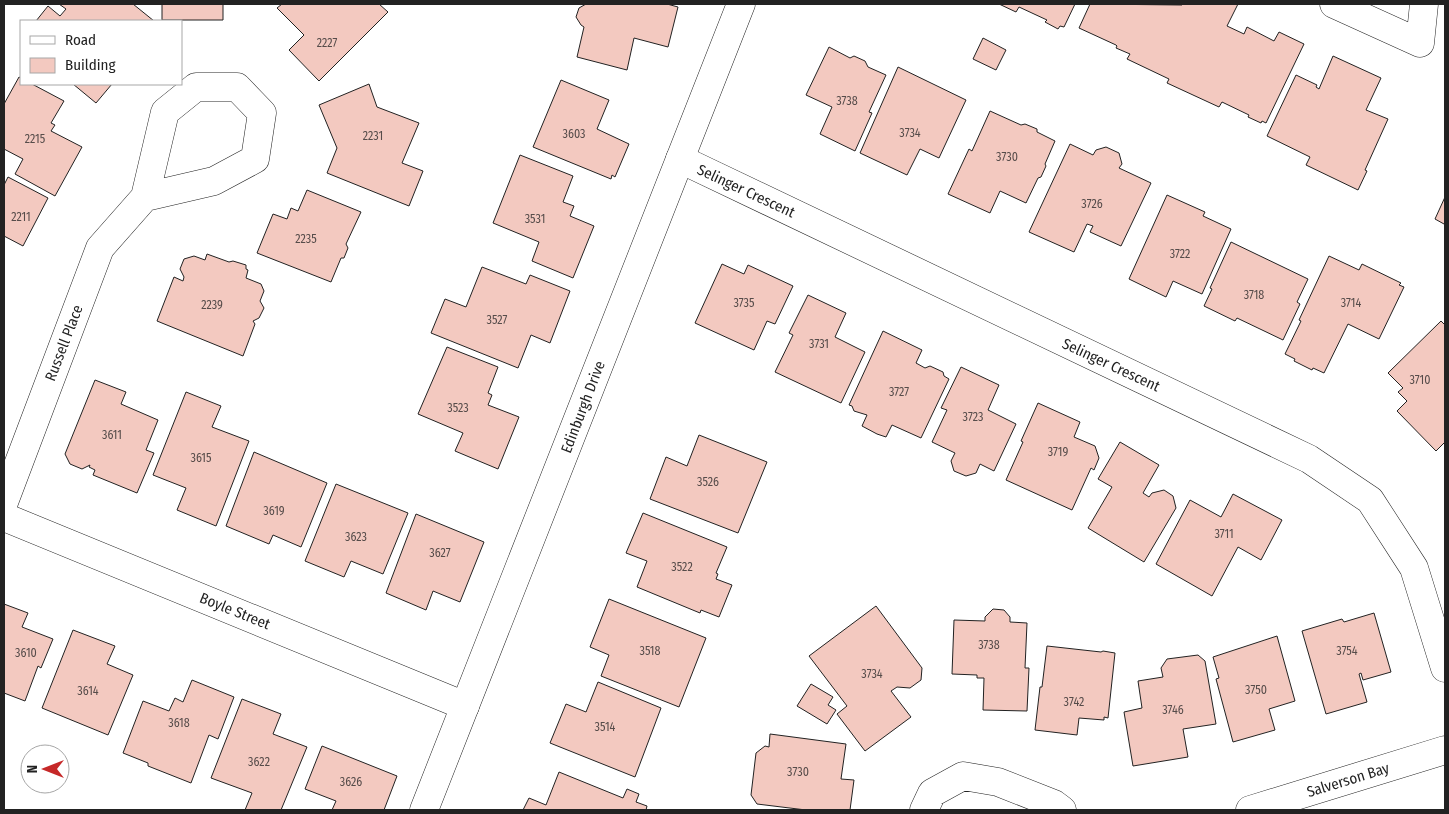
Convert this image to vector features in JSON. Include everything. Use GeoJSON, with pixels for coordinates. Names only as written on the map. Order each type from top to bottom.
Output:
{"type":"FeatureCollection","features":[{"type":"Feature","properties":{"kind":"street","name":"Edinburgh Drive"},"geometry":{"type":"LineString","coordinates":[[424,810],[741,4]]}},
{"type":"Feature","properties":{"kind":"street"},"geometry":{"type":"LineString","coordinates":[[1334,4],[1420,42],[1424,4]]}},
{"type":"Feature","properties":{"kind":"street","name":"Russell Place"},"geometry":{"type":"LineString","coordinates":[[4,502],[100,248],[145,197],[165,112],[196,87],[237,87],[262,114],[255,159],[214,181],[145,197]]}},
{"type":"Feature","properties":{"kind":"street","name":"Selinger Crescent"},"geometry":{"type":"LineString","coordinates":[[680,159],[1309,459],[1370,500],[1414,568],[1445,668]]}},
{"type":"Feature","properties":{"kind":"street","name":"Boyle Street"},"geometry":{"type":"LineString","coordinates":[[4,516],[465,706]]}},
{"type":"Feature","properties":{"kind":"street","name":"Salverson Bay"},"geometry":{"type":"LineString","coordinates":[[1250,810],[1445,750]]}},
{"type":"Feature","properties":{"kind":"street"},"geometry":{"type":"LineString","coordinates":[[924,810],[932,793],[963,776],[998,782],[1054,804],[1062,810]]}},
{"type":"Feature","properties":{"kind":"building"},"geometry":{"type":"Polygon","coordinates":[[[59,4],[133,4],[153,20],[37,20],[48,6],[60,16],[66,9],[59,4]]]}},
{"type":"Feature","properties":{"kind":"building"},"geometry":{"type":"Polygon","coordinates":[[[162,4],[223,4],[223,20],[162,20],[162,4]]]}},
{"type":"Feature","properties":{"kind":"building"},"geometry":{"type":"Polygon","coordinates":[[[282,4],[379,4],[388,12],[319,81],[289,50],[304,35],[277,8],[282,4]]]}},
{"type":"Feature","properties":{"kind":"building"},"geometry":{"type":"Polygon","coordinates":[[[586,4],[667,4],[678,7],[668,47],[634,38],[627,70],[577,57],[584,27],[576,17],[579,8],[586,4]]]}},
{"type":"Feature","properties":{"kind":"building"},"geometry":{"type":"Polygon","coordinates":[[[999,4],[1075,4],[1064,27],[1060,26],[1058,29],[1045,22],[1047,20],[1019,7],[1016,12],[999,4]]]}},
{"type":"Feature","properties":{"kind":"building"},"geometry":{"type":"Polygon","coordinates":[[[1090,4],[1238,4],[1227,26],[1244,34],[1247,27],[1274,41],[1279,32],[1304,44],[1266,123],[1262,121],[1261,123],[1222,102],[1219,107],[1167,83],[1169,79],[1127,59],[1130,54],[1116,48],[1116,45],[1079,28],[1090,4]]]}},
{"type":"Feature","properties":{"kind":"building"},"geometry":{"type":"Polygon","coordinates":[[[983,38],[1006,50],[996,70],[973,59],[983,38]]]}},
{"type":"Feature","properties":{"kind":"building"},"geometry":{"type":"Polygon","coordinates":[[[829,47],[850,58],[854,56],[865,61],[868,67],[886,75],[869,112],[872,113],[855,151],[820,134],[832,107],[806,95],[829,47]]]}},
{"type":"Feature","properties":{"kind":"building"},"geometry":{"type":"Polygon","coordinates":[[[1333,56],[1381,78],[1366,110],[1388,119],[1358,190],[1306,165],[1310,157],[1267,136],[1296,75],[1317,85],[1316,87],[1319,89],[1333,56]]]}},
{"type":"Feature","properties":{"kind":"building"},"geometry":{"type":"Polygon","coordinates":[[[898,67],[966,100],[939,158],[920,149],[907,175],[860,153],[898,67]]]}},
{"type":"Feature","properties":{"kind":"building"},"geometry":{"type":"Polygon","coordinates":[[[19,77],[20,85],[34,85],[64,101],[51,123],[55,125],[51,131],[82,147],[55,196],[15,174],[23,159],[4,149],[4,104],[19,77]]]}},
{"type":"Feature","properties":{"kind":"building"},"geometry":{"type":"Polygon","coordinates":[[[561,80],[609,100],[597,129],[629,144],[615,177],[612,175],[611,179],[533,147],[561,80]]]}},
{"type":"Feature","properties":{"kind":"building"},"geometry":{"type":"Polygon","coordinates":[[[369,84],[377,107],[419,123],[402,163],[423,171],[409,206],[327,173],[337,148],[319,105],[369,84]]]}},
{"type":"Feature","properties":{"kind":"building"},"geometry":{"type":"Polygon","coordinates":[[[74,85],[111,85],[96,103],[74,85]]]}},
{"type":"Feature","properties":{"kind":"building"},"geometry":{"type":"Polygon","coordinates":[[[990,111],[1021,125],[1025,124],[1037,129],[1037,132],[1055,141],[1041,177],[1038,178],[1026,203],[1000,191],[990,213],[948,194],[969,149],[972,151],[990,111]]]}},
{"type":"Feature","properties":{"kind":"building"},"geometry":{"type":"Polygon","coordinates":[[[1070,144],[1093,155],[1096,150],[1106,147],[1119,153],[1122,164],[1119,168],[1151,183],[1121,246],[1090,232],[1093,226],[1087,224],[1074,252],[1029,232],[1070,144]]]}},
{"type":"Feature","properties":{"kind":"building"},"geometry":{"type":"Polygon","coordinates":[[[520,155],[573,176],[563,202],[574,206],[570,216],[594,226],[573,278],[532,261],[539,242],[493,223],[520,155]]]}},
{"type":"Feature","properties":{"kind":"building"},"geometry":{"type":"Polygon","coordinates":[[[8,177],[48,198],[23,246],[4,236],[4,185],[8,177]]]}},
{"type":"Feature","properties":{"kind":"building"},"geometry":{"type":"Polygon","coordinates":[[[307,190],[361,212],[346,244],[348,248],[344,258],[341,258],[331,282],[257,253],[273,214],[287,219],[291,208],[298,211],[307,190]]]}},
{"type":"Feature","properties":{"kind":"building"},"geometry":{"type":"Polygon","coordinates":[[[1167,195],[1205,212],[1203,216],[1231,229],[1202,294],[1173,281],[1166,297],[1129,279],[1167,195]]]}},
{"type":"Feature","properties":{"kind":"building"},"geometry":{"type":"Polygon","coordinates":[[[1445,197],[1445,223],[1444,224],[1435,219],[1445,197]]]}},
{"type":"Feature","properties":{"kind":"building"},"geometry":{"type":"Polygon","coordinates":[[[1231,242],[1308,279],[1297,302],[1300,304],[1283,340],[1237,318],[1235,321],[1204,306],[1231,242]]]}},
{"type":"Feature","properties":{"kind":"building"},"geometry":{"type":"Polygon","coordinates":[[[207,254],[229,262],[233,261],[246,265],[248,270],[246,278],[261,284],[264,291],[260,301],[264,308],[259,318],[253,321],[255,324],[243,356],[157,321],[174,277],[183,281],[184,277],[180,269],[184,259],[194,256],[205,260],[207,254]]]}},
{"type":"Feature","properties":{"kind":"building"},"geometry":{"type":"Polygon","coordinates":[[[1329,256],[1359,270],[1362,264],[1401,283],[1399,285],[1404,287],[1379,339],[1348,324],[1324,373],[1313,368],[1312,370],[1285,354],[1329,256]]]}},
{"type":"Feature","properties":{"kind":"building"},"geometry":{"type":"Polygon","coordinates":[[[722,264],[744,274],[748,265],[793,286],[775,324],[767,321],[754,350],[695,323],[722,264]]]}},
{"type":"Feature","properties":{"kind":"building"},"geometry":{"type":"Polygon","coordinates":[[[482,267],[526,284],[530,275],[570,291],[550,343],[531,335],[518,368],[431,333],[445,299],[466,307],[482,267]]]}},
{"type":"Feature","properties":{"kind":"building"},"geometry":{"type":"Polygon","coordinates":[[[808,295],[846,313],[835,337],[865,352],[841,403],[775,372],[793,335],[789,333],[808,295]]]}},
{"type":"Feature","properties":{"kind":"building"},"geometry":{"type":"Polygon","coordinates":[[[1441,321],[1445,325],[1445,442],[1436,451],[1397,411],[1407,401],[1398,392],[1403,388],[1388,373],[1441,321]]]}},
{"type":"Feature","properties":{"kind":"building"},"geometry":{"type":"Polygon","coordinates":[[[883,331],[922,350],[916,363],[925,368],[930,366],[943,372],[944,376],[949,379],[921,438],[892,425],[886,437],[877,434],[862,426],[867,415],[854,411],[852,406],[849,405],[883,331]]]}},
{"type":"Feature","properties":{"kind":"building"},"geometry":{"type":"Polygon","coordinates":[[[447,347],[498,367],[488,393],[492,395],[488,405],[519,417],[498,469],[455,451],[463,433],[418,414],[447,347]]]}},
{"type":"Feature","properties":{"kind":"building"},"geometry":{"type":"Polygon","coordinates":[[[961,367],[999,385],[988,410],[1016,424],[994,471],[980,464],[976,473],[966,476],[954,471],[951,461],[955,453],[932,442],[947,410],[941,408],[961,367]]]}},
{"type":"Feature","properties":{"kind":"building"},"geometry":{"type":"Polygon","coordinates":[[[95,380],[126,392],[121,404],[158,420],[146,450],[154,453],[137,493],[93,475],[95,470],[89,467],[90,465],[82,469],[70,464],[65,454],[95,380]]]}},
{"type":"Feature","properties":{"kind":"building"},"geometry":{"type":"Polygon","coordinates":[[[186,392],[221,406],[212,427],[249,441],[216,526],[177,510],[186,488],[153,475],[186,392]]]}},
{"type":"Feature","properties":{"kind":"building"},"geometry":{"type":"Polygon","coordinates":[[[1038,403],[1080,422],[1074,437],[1095,446],[1099,458],[1094,470],[1091,468],[1072,510],[1006,480],[1038,403]]]}},
{"type":"Feature","properties":{"kind":"building"},"geometry":{"type":"Polygon","coordinates":[[[699,435],[767,462],[738,533],[650,499],[666,457],[687,466],[699,435]]]}},
{"type":"Feature","properties":{"kind":"building"},"geometry":{"type":"Polygon","coordinates":[[[1120,442],[1159,465],[1143,493],[1149,497],[1152,493],[1164,490],[1173,496],[1176,508],[1144,562],[1088,528],[1112,487],[1098,479],[1120,442]]]}},
{"type":"Feature","properties":{"kind":"building"},"geometry":{"type":"Polygon","coordinates":[[[254,452],[327,483],[301,547],[273,535],[269,544],[226,526],[254,452]]]}},
{"type":"Feature","properties":{"kind":"building"},"geometry":{"type":"Polygon","coordinates":[[[336,484],[408,513],[383,574],[351,561],[344,577],[305,561],[336,484]]]}},
{"type":"Feature","properties":{"kind":"building"},"geometry":{"type":"Polygon","coordinates":[[[1233,494],[1282,520],[1261,560],[1238,547],[1212,596],[1156,564],[1190,500],[1221,517],[1233,494]]]}},
{"type":"Feature","properties":{"kind":"building"},"geometry":{"type":"Polygon","coordinates":[[[643,513],[727,547],[716,573],[718,574],[716,579],[732,585],[719,617],[701,610],[700,613],[637,587],[647,561],[626,553],[643,513]]]}},
{"type":"Feature","properties":{"kind":"building"},"geometry":{"type":"Polygon","coordinates":[[[416,514],[484,542],[460,602],[433,591],[426,610],[386,593],[416,514]]]}},
{"type":"Feature","properties":{"kind":"building"},"geometry":{"type":"Polygon","coordinates":[[[609,599],[706,638],[679,707],[601,676],[609,655],[590,647],[609,599]]]}},
{"type":"Feature","properties":{"kind":"building"},"geometry":{"type":"Polygon","coordinates":[[[4,604],[28,613],[22,627],[53,639],[41,668],[38,666],[25,701],[4,693],[4,604]]]}},
{"type":"Feature","properties":{"kind":"building"},"geometry":{"type":"Polygon","coordinates":[[[876,606],[922,668],[921,680],[910,688],[897,687],[891,691],[911,717],[865,751],[837,714],[847,706],[809,656],[876,606]]]}},
{"type":"Feature","properties":{"kind":"building"},"geometry":{"type":"Polygon","coordinates":[[[993,609],[1004,610],[1010,617],[1010,622],[1027,623],[1025,668],[1029,668],[1027,711],[983,710],[984,678],[977,678],[977,675],[952,674],[954,620],[985,621],[985,617],[993,609]]]}},
{"type":"Feature","properties":{"kind":"building"},"geometry":{"type":"Polygon","coordinates":[[[1374,613],[1391,672],[1363,680],[1361,673],[1359,674],[1367,702],[1326,714],[1302,631],[1342,619],[1344,622],[1374,613]]]}},
{"type":"Feature","properties":{"kind":"building"},"geometry":{"type":"Polygon","coordinates":[[[73,630],[115,646],[107,664],[133,675],[108,735],[42,708],[73,630]]]}},
{"type":"Feature","properties":{"kind":"building"},"geometry":{"type":"Polygon","coordinates":[[[1277,636],[1295,701],[1269,709],[1275,730],[1233,742],[1216,679],[1219,678],[1213,657],[1277,636]]]}},
{"type":"Feature","properties":{"kind":"building"},"geometry":{"type":"Polygon","coordinates":[[[1047,646],[1115,653],[1108,718],[1104,717],[1104,720],[1079,718],[1077,735],[1035,730],[1047,646]]]}},
{"type":"Feature","properties":{"kind":"building"},"geometry":{"type":"Polygon","coordinates":[[[1198,655],[1205,661],[1216,724],[1183,729],[1188,757],[1133,766],[1124,712],[1142,708],[1138,681],[1163,677],[1161,668],[1167,659],[1198,655]]]}},
{"type":"Feature","properties":{"kind":"building"},"geometry":{"type":"Polygon","coordinates":[[[192,680],[234,697],[218,739],[209,735],[191,783],[148,766],[148,763],[123,753],[143,701],[169,711],[175,698],[183,702],[192,680]]]}},
{"type":"Feature","properties":{"kind":"building"},"geometry":{"type":"Polygon","coordinates":[[[598,682],[661,708],[635,777],[550,743],[566,704],[586,712],[598,682]]]}},
{"type":"Feature","properties":{"kind":"building"},"geometry":{"type":"Polygon","coordinates":[[[811,684],[833,697],[828,705],[836,710],[827,724],[797,706],[811,684]]]}},
{"type":"Feature","properties":{"kind":"building"},"geometry":{"type":"Polygon","coordinates":[[[242,699],[281,714],[273,734],[307,747],[281,810],[245,810],[252,793],[211,778],[242,699]]]}},
{"type":"Feature","properties":{"kind":"building"},"geometry":{"type":"Polygon","coordinates":[[[770,734],[846,744],[841,779],[854,780],[850,810],[806,810],[757,804],[751,795],[756,753],[765,746],[769,747],[770,734]]]}},
{"type":"Feature","properties":{"kind":"building"},"geometry":{"type":"Polygon","coordinates":[[[322,746],[397,776],[384,810],[332,810],[336,801],[305,789],[322,746]]]}},
{"type":"Feature","properties":{"kind":"building"},"geometry":{"type":"Polygon","coordinates":[[[559,772],[623,798],[627,789],[639,794],[636,802],[647,806],[646,810],[523,810],[529,798],[546,805],[559,772]]]}}]}
